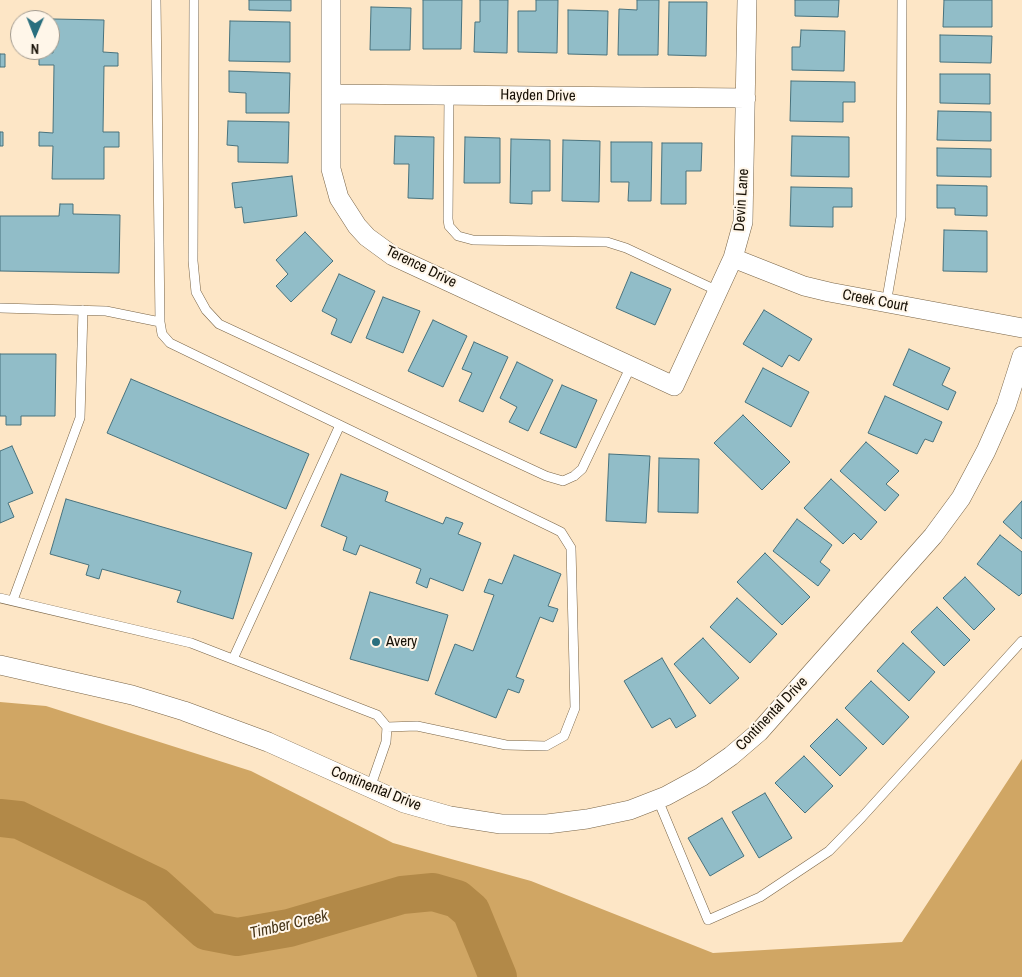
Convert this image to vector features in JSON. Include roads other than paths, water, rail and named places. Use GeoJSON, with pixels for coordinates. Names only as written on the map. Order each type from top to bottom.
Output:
{"type":"FeatureCollection","features":[{"type":"Feature","properties":{"kind":"street","name":"Terence Drive"},"geometry":{"type":"LineString","coordinates":[[331,0],[330,152],[334,184],[347,212],[367,237],[393,256],[674,386]]}},
{"type":"Feature","properties":{"kind":"street","name":"Devin Lane"},"geometry":{"type":"LineString","coordinates":[[674,386],[733,258],[743,222],[747,0]]}},
{"type":"Feature","properties":{"kind":"street","name":"Hayden Drive"},"geometry":{"type":"LineString","coordinates":[[331,94],[746,98]]}},
{"type":"Feature","properties":{"kind":"street","name":"Creek Court"},"geometry":{"type":"LineString","coordinates":[[733,258],[804,286],[886,304],[1022,328]]}},
{"type":"Feature","properties":{"kind":"street","name":"Continental Drive"},"geometry":{"type":"LineString","coordinates":[[0,665],[132,695],[184,711],[268,742],[404,803],[450,816],[501,824],[547,824],[587,820],[630,810],[658,800],[717,766],[759,732],[933,536],[961,498],[990,444],[1006,406],[1022,356]]}},
{"type":"Feature","properties":{"kind":"lane"},"geometry":{"type":"LineString","coordinates":[[156,0],[160,322],[162,334],[170,343],[561,532],[571,548],[574,708],[564,736],[546,746],[506,745],[417,726],[387,727]]}},
{"type":"Feature","properties":{"kind":"lane"},"geometry":{"type":"LineString","coordinates":[[194,0],[193,262],[196,292],[206,310],[219,324],[546,476],[562,481],[574,476],[582,469],[631,366]]}},
{"type":"Feature","properties":{"kind":"lane"},"geometry":{"type":"LineString","coordinates":[[886,304],[901,217],[902,0]]}},
{"type":"Feature","properties":{"kind":"lane"},"geometry":{"type":"LineString","coordinates":[[449,95],[448,219],[449,226],[458,236],[473,240],[606,242],[626,248],[718,291]]}},
{"type":"Feature","properties":{"kind":"lane"},"geometry":{"type":"LineString","coordinates":[[0,308],[106,311],[160,322]]}},
{"type":"Feature","properties":{"kind":"lane"},"geometry":{"type":"LineString","coordinates":[[14,600],[80,418],[83,310]]}},
{"type":"Feature","properties":{"kind":"lane"},"geometry":{"type":"LineString","coordinates":[[233,659],[340,425]]}},
{"type":"Feature","properties":{"kind":"lane"},"geometry":{"type":"LineString","coordinates":[[0,598],[191,643],[377,715],[387,727],[386,742],[370,788]]}},
{"type":"Feature","properties":{"kind":"lane"},"geometry":{"type":"LineString","coordinates":[[658,800],[708,920],[760,897],[829,851],[1022,641]]}},
{"type":"Feature","properties":{"kind":"waterway","name":"Timber Creek"},"geometry":{"type":"LineString","coordinates":[[0,818],[19,820],[156,886],[206,931],[237,937],[289,928],[402,895],[433,892],[457,899],[471,911],[498,977]]}},
{"type":"Feature","properties":{"kind":"place","name":"Avery"},"geometry":{"type":"Point","coordinates":[376,642]}}]}
